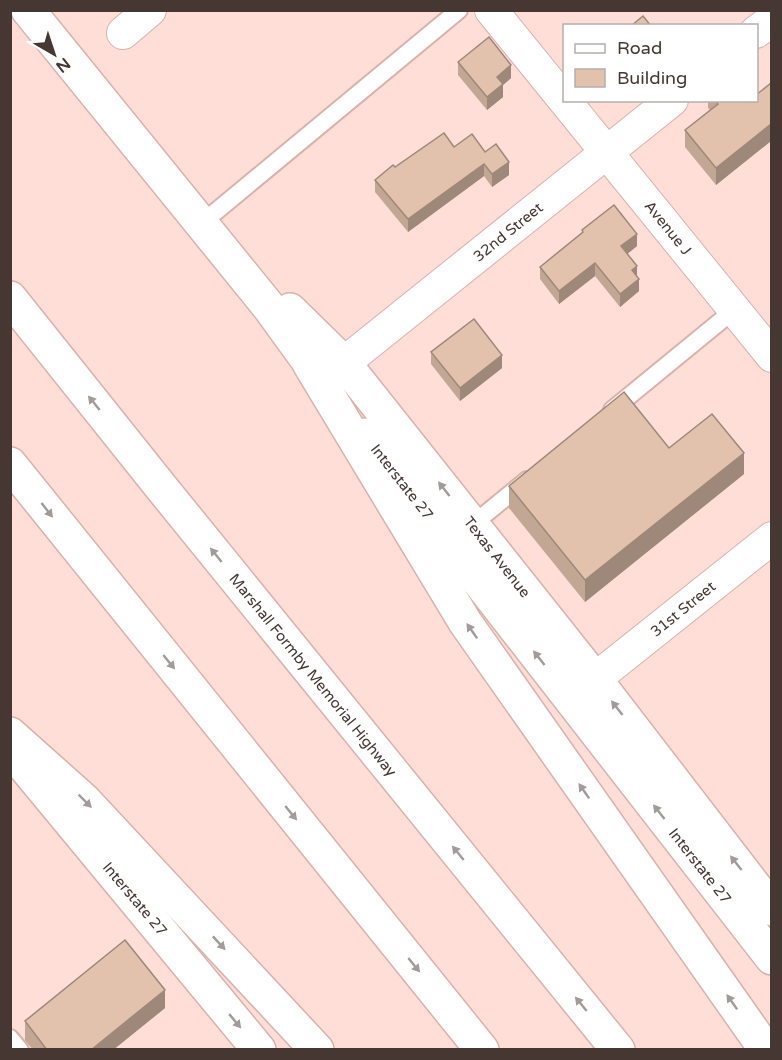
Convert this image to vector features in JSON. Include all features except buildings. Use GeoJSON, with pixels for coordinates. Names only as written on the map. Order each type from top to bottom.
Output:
{"type":"FeatureCollection","features":[{"type":"Feature","properties":{"kind":"main road","name":"Interstate 27"},"geometry":{"type":"LineString","coordinates":[[28,10],[269,307],[310,365],[771,958]]}},
{"type":"Feature","properties":{"kind":"main road","name":"Texas Avenue"},"geometry":{"type":"LineString","coordinates":[[202,224],[344,363],[595,679],[771,909]]}},
{"type":"Feature","properties":{"kind":"main road","name":"Marshall Formby Memorial Highway"},"geometry":{"type":"LineString","coordinates":[[10,298],[190,524],[618,1050]]}},
{"type":"Feature","properties":{"kind":"main road"},"geometry":{"type":"LineString","coordinates":[[310,365],[465,622],[766,1050]]}},
{"type":"Feature","properties":{"kind":"main road"},"geometry":{"type":"LineString","coordinates":[[10,464],[482,1050]]}},
{"type":"Feature","properties":{"kind":"main road"},"geometry":{"type":"LineString","coordinates":[[10,734],[84,800],[317,1050]]}},
{"type":"Feature","properties":{"kind":"main road","name":"Interstate 27"},"geometry":{"type":"LineString","coordinates":[[10,749],[259,1050]]}},
{"type":"Feature","properties":{"kind":"street"},"geometry":{"type":"LineString","coordinates":[[123,33],[150,10]]}},
{"type":"Feature","properties":{"kind":"street","name":"Avenue J"},"geometry":{"type":"LineString","coordinates":[[490,10],[563,99]]}},
{"type":"Feature","properties":{"kind":"street","name":"Avenue J"},"geometry":{"type":"LineString","coordinates":[[565,102],[771,356]]}},
{"type":"Feature","properties":{"kind":"street","name":"32nd Street"},"geometry":{"type":"LineString","coordinates":[[344,363],[670,102]]}},
{"type":"Feature","properties":{"kind":"street","name":"31st Street"},"geometry":{"type":"LineString","coordinates":[[595,679],[771,538]]}},
{"type":"Feature","properties":{"kind":"lane"},"geometry":{"type":"LineString","coordinates":[[202,224],[459,10]]}},
{"type":"Feature","properties":{"kind":"lane"},"geometry":{"type":"LineString","coordinates":[[598,421],[734,310]]}},
{"type":"Feature","properties":{"kind":"lane"},"geometry":{"type":"LineString","coordinates":[[472,525],[535,473]]}},
{"type":"Feature","properties":{"kind":"lane"},"geometry":{"type":"LineString","coordinates":[[10,1038],[20,1050]]}}]}
